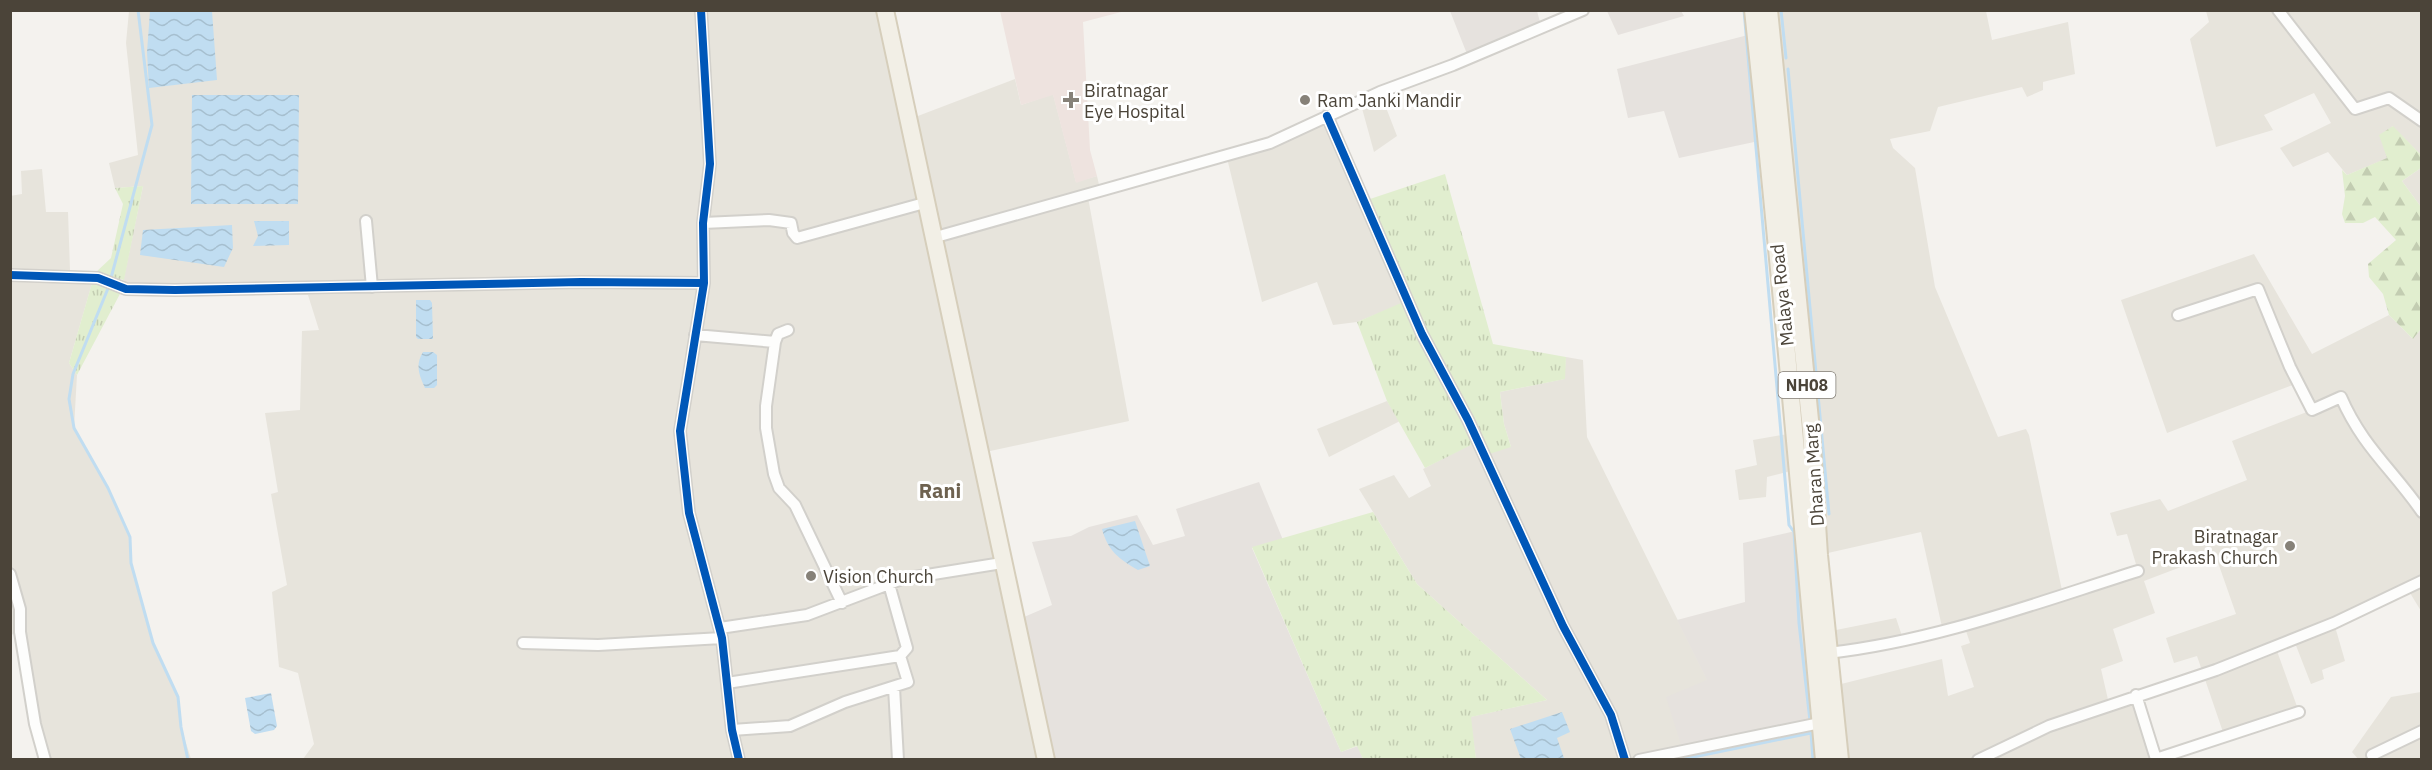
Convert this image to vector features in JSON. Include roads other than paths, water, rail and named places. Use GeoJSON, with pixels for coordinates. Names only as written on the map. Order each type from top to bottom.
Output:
{"type":"FeatureCollection","features":[{"type":"Feature","properties":{"kind":"main road"},"geometry":{"type":"LineString","coordinates":[[885,10],[936,237],[1002,563],[1046,759]]}},
{"type":"Feature","properties":{"kind":"main road","name":"Malaya Road"},"geometry":{"type":"LineString","coordinates":[[1754,10],[1777,156],[1829,721],[1824,759]]}},
{"type":"Feature","properties":{"kind":"main road","name":"Dharan Marg"},"geometry":{"type":"LineString","coordinates":[[1769,10],[1777,156],[1811,430],[1828,653],[1829,721],[1840,759]]}},
{"type":"Feature","properties":{"kind":"street"},"geometry":{"type":"LineString","coordinates":[[701,10],[710,164],[703,223],[704,284],[680,431],[683,473],[694,535],[721,633],[732,730],[739,759]]}},
{"type":"Feature","properties":{"kind":"street"},"geometry":{"type":"LineString","coordinates":[[936,237],[1270,143],[1380,92],[1453,65],[1583,10]]}},
{"type":"Feature","properties":{"kind":"street"},"geometry":{"type":"LineString","coordinates":[[2278,10],[2355,109],[2389,98],[2421,121]]}},
{"type":"Feature","properties":{"kind":"street"},"geometry":{"type":"LineString","coordinates":[[1327,116],[1422,334],[1468,420],[1563,626],[1611,715],[1625,759]]}},
{"type":"Feature","properties":{"kind":"street"},"geometry":{"type":"LineString","coordinates":[[703,223],[769,220],[791,223],[794,237],[797,238],[928,202]]}},
{"type":"Feature","properties":{"kind":"street"},"geometry":{"type":"LineString","coordinates":[[366,221],[372,287]]}},
{"type":"Feature","properties":{"kind":"street"},"geometry":{"type":"LineString","coordinates":[[10,275],[98,278],[126,289],[581,282],[704,284]]}},
{"type":"Feature","properties":{"kind":"street"},"geometry":{"type":"LineString","coordinates":[[2178,315],[2258,290],[2290,367],[2312,410],[2341,397],[2365,443],[2406,489],[2421,512]]}},
{"type":"Feature","properties":{"kind":"street"},"geometry":{"type":"LineString","coordinates":[[788,330],[778,334],[775,342],[766,406],[771,462],[780,488],[795,505],[842,603]]}},
{"type":"Feature","properties":{"kind":"street"},"geometry":{"type":"LineString","coordinates":[[695,335],[775,342]]}},
{"type":"Feature","properties":{"kind":"street"},"geometry":{"type":"LineString","coordinates":[[523,643],[598,645],[721,633],[807,615],[902,579],[1002,563]]}},
{"type":"Feature","properties":{"kind":"street"},"geometry":{"type":"LineString","coordinates":[[1828,653],[1866,647],[2001,616],[2138,571]]}},
{"type":"Feature","properties":{"kind":"street"},"geometry":{"type":"LineString","coordinates":[[10,574],[20,609],[20,632],[35,724],[45,759]]}},
{"type":"Feature","properties":{"kind":"street"},"geometry":{"type":"LineString","coordinates":[[1978,759],[1998,755],[2049,726],[2216,670],[2334,622],[2421,581]]}},
{"type":"Feature","properties":{"kind":"street"},"geometry":{"type":"LineString","coordinates":[[727,683],[900,656],[907,648],[889,584]]}},
{"type":"Feature","properties":{"kind":"street"},"geometry":{"type":"LineString","coordinates":[[732,730],[790,726],[845,702],[908,682],[900,656]]}},
{"type":"Feature","properties":{"kind":"street"},"geometry":{"type":"LineString","coordinates":[[894,687],[898,759]]}},
{"type":"Feature","properties":{"kind":"street"},"geometry":{"type":"LineString","coordinates":[[2136,696],[2156,759],[2299,712]]}},
{"type":"Feature","properties":{"kind":"street"},"geometry":{"type":"LineString","coordinates":[[1639,759],[1829,721]]}},
{"type":"Feature","properties":{"kind":"street"},"geometry":{"type":"LineString","coordinates":[[2372,755],[2421,731]]}},
{"type":"Feature","properties":{"kind":"water"},"geometry":{"type":"Polygon","coordinates":[[[150,11],[212,11],[217,80],[149,88],[147,52],[150,11]]]}},
{"type":"Feature","properties":{"kind":"water"},"geometry":{"type":"Polygon","coordinates":[[[192,95],[299,95],[298,204],[191,204],[192,95]]]}},
{"type":"Feature","properties":{"kind":"water"},"geometry":{"type":"Polygon","coordinates":[[[254,221],[289,221],[289,245],[253,246],[258,236],[254,221]]]}},
{"type":"Feature","properties":{"kind":"water"},"geometry":{"type":"Polygon","coordinates":[[[232,225],[233,248],[224,267],[140,255],[143,230],[232,225]]]}},
{"type":"Feature","properties":{"kind":"water"},"geometry":{"type":"Polygon","coordinates":[[[416,300],[430,300],[432,303],[433,339],[416,337],[416,300]]]}},
{"type":"Feature","properties":{"kind":"water"},"geometry":{"type":"Polygon","coordinates":[[[423,352],[433,352],[437,355],[437,385],[434,388],[425,388],[420,374],[419,361],[423,352]]]}},
{"type":"Feature","properties":{"kind":"water"},"geometry":{"type":"Polygon","coordinates":[[[1135,521],[1150,566],[1138,570],[1115,554],[1107,543],[1102,529],[1135,521]]]}},
{"type":"Feature","properties":{"kind":"water"},"geometry":{"type":"Polygon","coordinates":[[[271,693],[277,726],[274,730],[255,734],[251,731],[245,698],[271,693]]]}},
{"type":"Feature","properties":{"kind":"water"},"geometry":{"type":"Polygon","coordinates":[[[1562,712],[1570,732],[1557,738],[1564,758],[1521,759],[1510,729],[1562,712]]]}},
{"type":"Feature","properties":{"kind":"waterway"},"geometry":{"type":"LineString","coordinates":[[111,278],[152,125],[138,10]]}},
{"type":"Feature","properties":{"kind":"waterway"},"geometry":{"type":"LineString","coordinates":[[1744,10],[1789,525],[1794,532],[1799,623],[1810,721]]}},
{"type":"Feature","properties":{"kind":"waterway"},"geometry":{"type":"LineString","coordinates":[[1781,10],[1786,58]]}},
{"type":"Feature","properties":{"kind":"waterway"},"geometry":{"type":"LineString","coordinates":[[1788,69],[1829,514]]}},
{"type":"Feature","properties":{"kind":"waterway"},"geometry":{"type":"LineString","coordinates":[[109,286],[73,374],[69,399],[74,428],[108,488],[130,537],[131,563],[153,643],[178,697],[188,760]]}},
{"type":"Feature","properties":{"kind":"waterway"},"geometry":{"type":"LineString","coordinates":[[1679,760],[1811,733],[1813,760]]}},
{"type":"Feature","properties":{"kind":"place","name":"Biratnagar Eye Hospital"},"geometry":{"type":"Point","coordinates":[1071,100]}},
{"type":"Feature","properties":{"kind":"place","name":"Ram Janki Mandir"},"geometry":{"type":"Point","coordinates":[1305,100]}},
{"type":"Feature","properties":{"kind":"place","name":"Biratnagar Prakash Church"},"geometry":{"type":"Point","coordinates":[2290,546]}},
{"type":"Feature","properties":{"kind":"place","name":"Vision Church"},"geometry":{"type":"Point","coordinates":[811,576]}},
{"type":"Feature","properties":{"kind":"district","name":"Rani"},"geometry":{"type":"Point","coordinates":[940,490]}}]}
